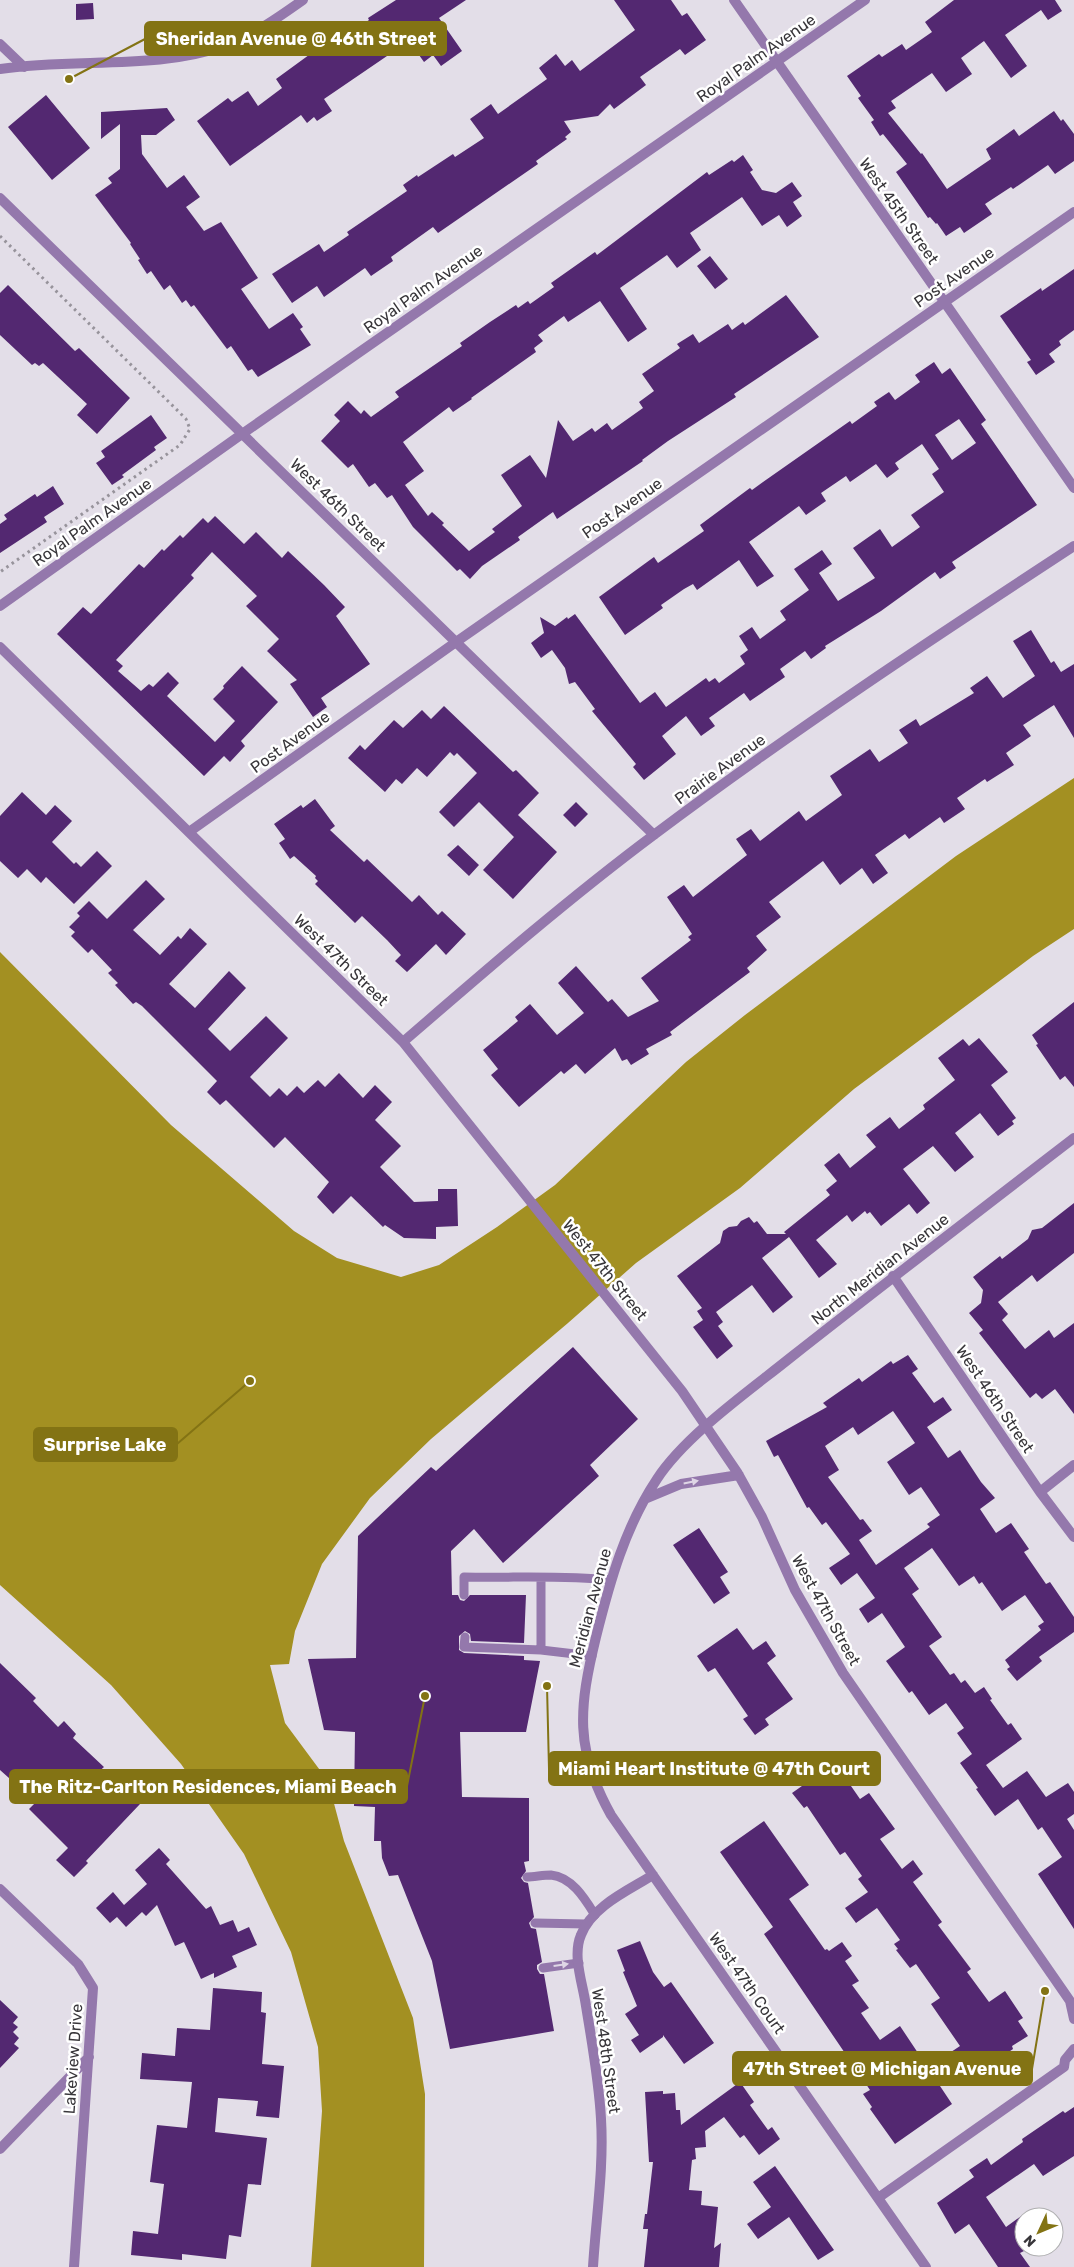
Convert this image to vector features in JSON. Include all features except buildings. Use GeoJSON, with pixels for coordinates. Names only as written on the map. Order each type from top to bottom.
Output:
{"type":"FeatureCollection","features":[{"type":"Feature","properties":{"kind":"street"},"geometry":{"type":"LineString","coordinates":[[0,78],[4,68],[164,58],[199,53],[245,37],[303,0]]}},
{"type":"Feature","properties":{"kind":"street","name":"West 45th Street"},"geometry":{"type":"LineString","coordinates":[[734,0],[1074,488]]}},
{"type":"Feature","properties":{"kind":"street","name":"Royal Palm Avenue"},"geometry":{"type":"LineString","coordinates":[[0,606],[242,434],[865,0]]}},
{"type":"Feature","properties":{"kind":"street"},"geometry":{"type":"LineString","coordinates":[[0,44],[24,67]]}},
{"type":"Feature","properties":{"kind":"street","name":"West 46th Street"},"geometry":{"type":"LineString","coordinates":[[0,198],[654,835]]}},
{"type":"Feature","properties":{"kind":"street","name":"Post Avenue"},"geometry":{"type":"LineString","coordinates":[[189,832],[456,642],[1074,212]]}},
{"type":"Feature","properties":{"kind":"street","name":"Prairie Avenue"},"geometry":{"type":"LineString","coordinates":[[403,1042],[499,959],[654,835],[891,666],[1074,546]]}},
{"type":"Feature","properties":{"kind":"street","name":"West 47th Street"},"geometry":{"type":"LineString","coordinates":[[0,647],[403,1042],[622,1316],[707,1426],[739,1475],[762,1517],[795,1590],[843,1673],[1072,2002],[1074,2019]]}},
{"type":"Feature","properties":{"kind":"street","name":"North Meridian Avenue"},"geometry":{"type":"LineString","coordinates":[[707,1426],[893,1276],[1074,1138]]}},
{"type":"Feature","properties":{"kind":"street","name":"West 46th Street"},"geometry":{"type":"LineString","coordinates":[[893,1276],[1040,1492],[1074,1537]]}},
{"type":"Feature","properties":{"kind":"street","name":"Meridian Avenue"},"geometry":{"type":"LineString","coordinates":[[583,1731],[583,1699],[592,1656],[611,1580],[626,1535],[664,1469],[707,1426]]}},
{"type":"Feature","properties":{"kind":"street"},"geometry":{"type":"LineString","coordinates":[[1040,1492],[1074,1465]]}},
{"type":"Feature","properties":{"kind":"street"},"geometry":{"type":"LineString","coordinates":[[645,1499],[681,1484],[739,1475]]}},
{"type":"Feature","properties":{"kind":"street","name":"West 47th Court"},"geometry":{"type":"LineString","coordinates":[[583,1731],[590,1767],[601,1797],[611,1815],[926,2267]]}},
{"type":"Feature","properties":{"kind":"street","name":"West 48th Street"},"geometry":{"type":"LineString","coordinates":[[593,2267],[601,2159],[601,2120],[592,2039],[579,1963],[579,1941],[586,1924],[595,1915],[653,1875]]}},
{"type":"Feature","properties":{"kind":"street","name":"Lakeview Drive"},"geometry":{"type":"LineString","coordinates":[[0,1889],[78,1964],[93,1988],[74,2267]]}},
{"type":"Feature","properties":{"kind":"street"},"geometry":{"type":"LineString","coordinates":[[878,2198],[1069,2067],[1065,2060],[1074,2049]]}},
{"type":"Feature","properties":{"kind":"street"},"geometry":{"type":"LineString","coordinates":[[0,2150],[89,2057]]}},
{"type":"Feature","properties":{"kind":"lane"},"geometry":{"type":"LineString","coordinates":[[464,1595],[464,1577],[579,1577],[611,1580]]}},
{"type":"Feature","properties":{"kind":"lane"},"geometry":{"type":"LineString","coordinates":[[541,1578],[541,1650]]}},
{"type":"Feature","properties":{"kind":"lane"},"geometry":{"type":"LineString","coordinates":[[465,1637],[464,1647],[541,1650],[592,1656]]}},
{"type":"Feature","properties":{"kind":"lane"},"geometry":{"type":"LineString","coordinates":[[527,1877],[552,1875],[570,1883],[583,1896],[595,1915]]}},
{"type":"Feature","properties":{"kind":"lane"},"geometry":{"type":"LineString","coordinates":[[535,1923],[586,1924]]}},
{"type":"Feature","properties":{"kind":"lane"},"geometry":{"type":"LineString","coordinates":[[543,1968],[579,1963]]}},
{"type":"Feature","properties":{"kind":"path"},"geometry":{"type":"LineString","coordinates":[[0,236],[186,418],[190,430],[180,445],[0,572]]}},
{"type":"Feature","properties":{"kind":"shaded area"},"geometry":{"type":"Polygon","coordinates":[[[1074,778],[1074,929],[1033,956],[854,1089],[740,1188],[636,1263],[431,1439],[370,1498],[322,1564],[295,1631],[289,1664],[270,1665],[285,1723],[328,1781],[344,1841],[413,2018],[425,2094],[424,2267],[311,2267],[322,2111],[318,2047],[291,1952],[244,1854],[181,1764],[111,1685],[0,1585],[0,952],[171,1125],[294,1231],[337,1258],[401,1277],[439,1265],[497,1227],[555,1185],[686,1062],[745,1015],[956,856],[1074,778]]]}},
{"type":"Feature","properties":{"kind":"place","name":"Sheridan Avenue @ 46th Street"},"geometry":{"type":"Point","coordinates":[69,79]}},
{"type":"Feature","properties":{"kind":"place","name":"Surprise Lake"},"geometry":{"type":"Point","coordinates":[250,1381]}},
{"type":"Feature","properties":{"kind":"place","name":"Miami Heart Institute @ 47th Court"},"geometry":{"type":"Point","coordinates":[547,1686]}},
{"type":"Feature","properties":{"kind":"place","name":"The Ritz-Carlton Residences, Miami Beach"},"geometry":{"type":"Point","coordinates":[425,1696]}},
{"type":"Feature","properties":{"kind":"place","name":"47th Street @ Michigan Avenue"},"geometry":{"type":"Point","coordinates":[1045,1991]}}]}
